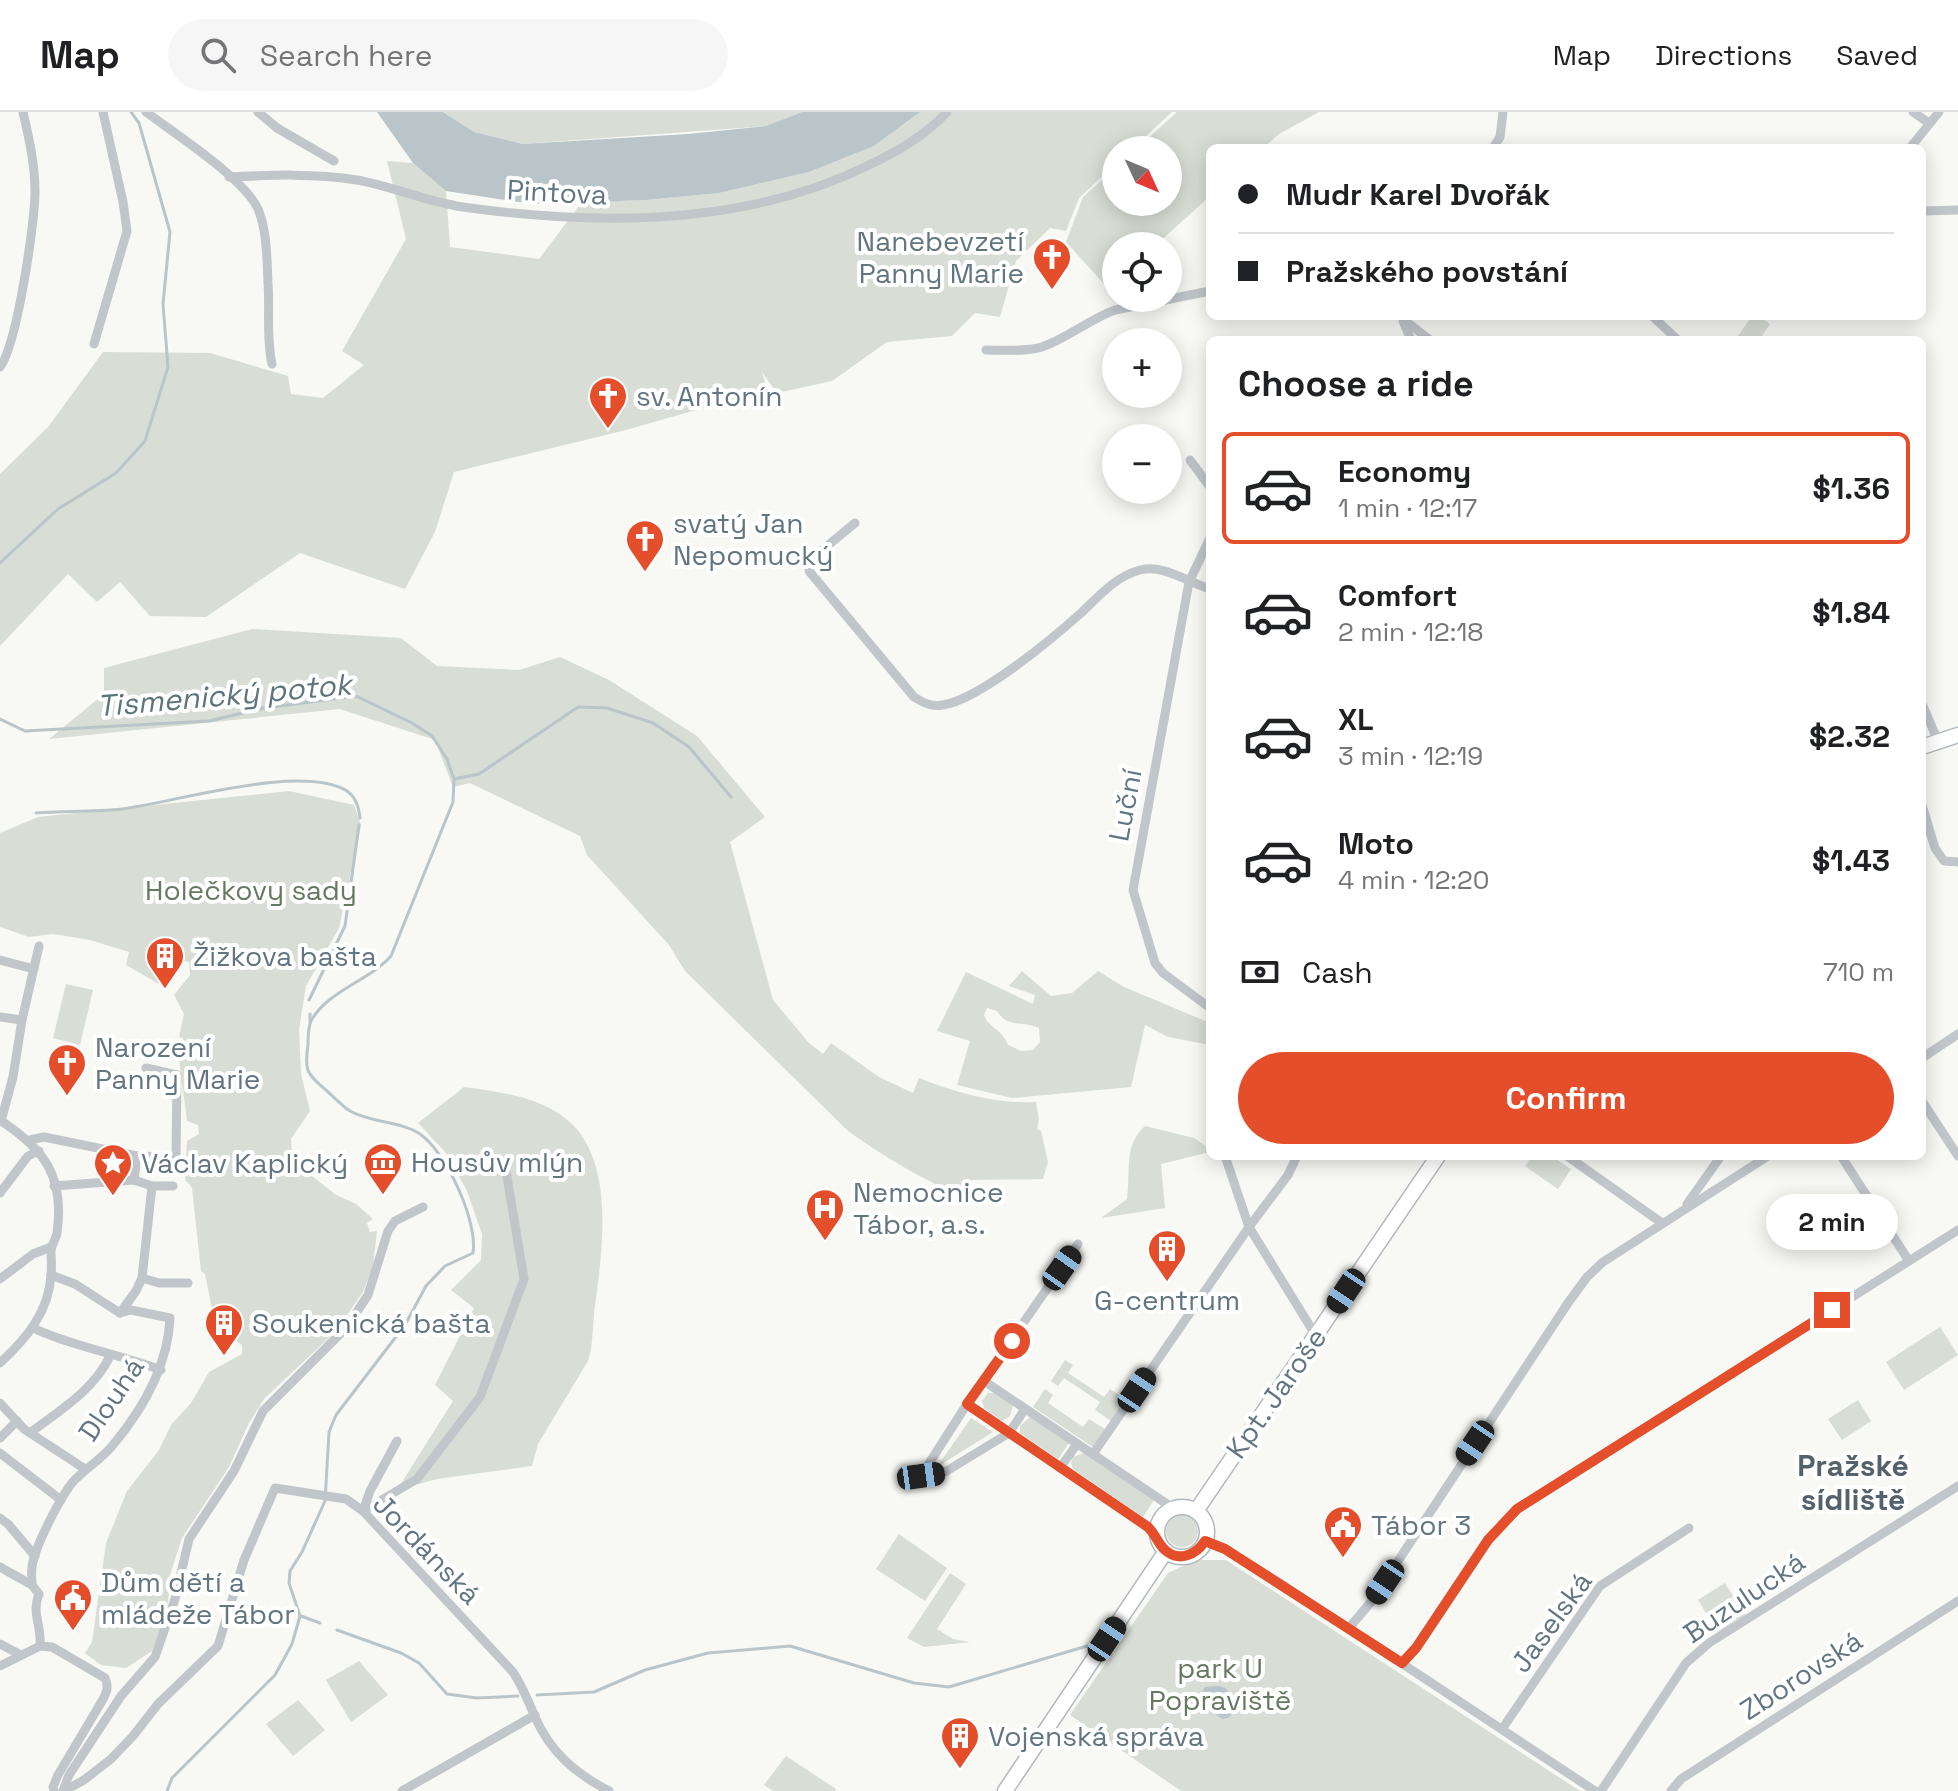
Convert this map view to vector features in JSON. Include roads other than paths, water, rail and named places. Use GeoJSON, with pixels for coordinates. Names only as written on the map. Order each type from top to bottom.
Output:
{"type":"FeatureCollection","features":[{"type":"Feature","properties":{"kind":"street"},"geometry":{"type":"LineString","coordinates":[[0,367],[9,352],[25,272],[35,194],[31,145],[23,112]]}},
{"type":"Feature","properties":{"kind":"street"},"geometry":{"type":"LineString","coordinates":[[94,344],[127,231],[103,112]]}},
{"type":"Feature","properties":{"kind":"street"},"geometry":{"type":"LineString","coordinates":[[146,112],[229,177],[257,207],[262,223],[268,283],[267,332],[272,364]]}},
{"type":"Feature","properties":{"kind":"street"},"geometry":{"type":"LineString","coordinates":[[258,112],[277,128],[334,161]]}},
{"type":"Feature","properties":{"kind":"street","name":"Pintova"},"geometry":{"type":"LineString","coordinates":[[229,177],[298,174],[342,179],[460,207],[611,218],[700,213],[783,199],[835,182],[916,139],[947,112]]}},
{"type":"Feature","properties":{"kind":"street"},"geometry":{"type":"LineString","coordinates":[[1496,144],[1500,137],[1503,112]]}},
{"type":"Feature","properties":{"kind":"street"},"geometry":{"type":"LineString","coordinates":[[1913,112],[1929,123]]}},
{"type":"Feature","properties":{"kind":"street"},"geometry":{"type":"LineString","coordinates":[[1913,144],[1939,112]]}},
{"type":"Feature","properties":{"kind":"street"},"geometry":{"type":"LineString","coordinates":[[1926,211],[1958,210]]}},
{"type":"Feature","properties":{"kind":"street"},"geometry":{"type":"LineString","coordinates":[[986,350],[1022,351],[1044,346],[1100,315],[1206,292]]}},
{"type":"Feature","properties":{"kind":"street"},"geometry":{"type":"LineString","coordinates":[[1405,320],[1425,336]]}},
{"type":"Feature","properties":{"kind":"street"},"geometry":{"type":"LineString","coordinates":[[1656,320],[1674,336]]}},
{"type":"Feature","properties":{"kind":"street"},"geometry":{"type":"LineString","coordinates":[[1190,460],[1206,482]]}},
{"type":"Feature","properties":{"kind":"street"},"geometry":{"type":"LineString","coordinates":[[855,523],[809,561],[809,571],[914,697],[928,705],[943,705],[963,699],[1010,669],[1043,646],[1121,577],[1156,568],[1206,588]]}},
{"type":"Feature","properties":{"kind":"street","name":"Luční"},"geometry":{"type":"LineString","coordinates":[[1206,546],[1189,582],[1133,890],[1155,963],[1163,973],[1206,1005]]}},
{"type":"Feature","properties":{"kind":"street"},"geometry":{"type":"LineString","coordinates":[[1926,713],[1938,741]]}},
{"type":"Feature","properties":{"kind":"street"},"geometry":{"type":"LineString","coordinates":[[1926,746],[1958,735]]}},
{"type":"Feature","properties":{"kind":"street"},"geometry":{"type":"LineString","coordinates":[[1926,818],[1935,848],[1944,861],[1958,862]]}},
{"type":"Feature","properties":{"kind":"street"},"geometry":{"type":"LineString","coordinates":[[0,1363],[33,1328],[47,1300],[51,1247],[57,1234],[58,1199],[47,1161],[30,1140],[3,1122],[39,946]]}},
{"type":"Feature","properties":{"kind":"street"},"geometry":{"type":"LineString","coordinates":[[0,960],[34,969]]}},
{"type":"Feature","properties":{"kind":"street"},"geometry":{"type":"LineString","coordinates":[[0,1017],[22,1020]]}},
{"type":"Feature","properties":{"kind":"street"},"geometry":{"type":"LineString","coordinates":[[1926,1055],[1958,1034]]}},
{"type":"Feature","properties":{"kind":"street"},"geometry":{"type":"LineString","coordinates":[[30,1140],[44,1137],[137,1156],[176,1157],[177,1075],[146,1068]]}},
{"type":"Feature","properties":{"kind":"street"},"geometry":{"type":"LineString","coordinates":[[1926,1107],[1958,1156]]}},
{"type":"Feature","properties":{"kind":"street"},"geometry":{"type":"LineString","coordinates":[[0,1193],[28,1156],[39,1151]]}},
{"type":"Feature","properties":{"kind":"street"},"geometry":{"type":"LineString","coordinates":[[134,1180],[137,1156]]}},
{"type":"Feature","properties":{"kind":"street"},"geometry":{"type":"LineString","coordinates":[[1226,1160],[1249,1227],[1316,1336]]}},
{"type":"Feature","properties":{"kind":"street"},"geometry":{"type":"LineString","coordinates":[[1093,1454],[1288,1175],[1295,1160]]}},
{"type":"Feature","properties":{"kind":"street","name":"Kpt. Jaroše"},"geometry":{"type":"LineString","coordinates":[[1196,1511],[1435,1160]]}},
{"type":"Feature","properties":{"kind":"street"},"geometry":{"type":"LineString","coordinates":[[1573,1160],[1662,1223]]}},
{"type":"Feature","properties":{"kind":"street"},"geometry":{"type":"LineString","coordinates":[[1683,1210],[1718,1160]]}},
{"type":"Feature","properties":{"kind":"street"},"geometry":{"type":"LineString","coordinates":[[1349,1628],[1371,1602],[1579,1287],[1603,1262],[1762,1160]]}},
{"type":"Feature","properties":{"kind":"street"},"geometry":{"type":"LineString","coordinates":[[1844,1160],[1909,1261]]}},
{"type":"Feature","properties":{"kind":"street"},"geometry":{"type":"LineString","coordinates":[[363,1511],[417,1479],[480,1397],[524,1279],[505,1165]]}},
{"type":"Feature","properties":{"kind":"street"},"geometry":{"type":"LineString","coordinates":[[54,1186],[134,1180],[152,1186],[173,1186]]}},
{"type":"Feature","properties":{"kind":"street"},"geometry":{"type":"LineString","coordinates":[[51,1275],[75,1284],[120,1313],[142,1278],[152,1186]]}},
{"type":"Feature","properties":{"kind":"street"},"geometry":{"type":"LineString","coordinates":[[64,1791],[69,1775],[121,1696],[155,1657],[171,1612],[189,1539],[234,1471],[254,1425],[269,1402],[346,1328],[368,1295],[388,1231],[395,1221],[423,1207]]}},
{"type":"Feature","properties":{"kind":"street"},"geometry":{"type":"LineString","coordinates":[[1402,1663],[1416,1648],[1488,1540],[1517,1509],[1958,1230]]}},
{"type":"Feature","properties":{"kind":"street"},"geometry":{"type":"LineString","coordinates":[[1025,1409],[1009,1433],[945,1472],[921,1476],[1078,1244]]}},
{"type":"Feature","properties":{"kind":"street"},"geometry":{"type":"LineString","coordinates":[[0,1279],[33,1254],[51,1247]]}},
{"type":"Feature","properties":{"kind":"street"},"geometry":{"type":"LineString","coordinates":[[142,1278],[159,1283],[188,1283]]}},
{"type":"Feature","properties":{"kind":"street","name":"Dlouhá"},"geometry":{"type":"LineString","coordinates":[[40,1646],[39,1623],[33,1612],[39,1594],[32,1585],[35,1556],[61,1500],[85,1469],[112,1447],[161,1370],[167,1351],[170,1318],[131,1310],[120,1313]]}},
{"type":"Feature","properties":{"kind":"street"},"geometry":{"type":"LineString","coordinates":[[33,1328],[110,1356],[161,1370]]}},
{"type":"Feature","properties":{"kind":"street"},"geometry":{"type":"LineString","coordinates":[[30,1433],[81,1394],[103,1371],[110,1356]]}},
{"type":"Feature","properties":{"kind":"street"},"geometry":{"type":"LineString","coordinates":[[984,1381],[1173,1508]]}},
{"type":"Feature","properties":{"kind":"street"},"geometry":{"type":"LineString","coordinates":[[0,1403],[30,1433],[85,1469]]}},
{"type":"Feature","properties":{"kind":"street"},"geometry":{"type":"LineString","coordinates":[[967,1404],[1148,1527],[1166,1551],[1180,1557],[1195,1553],[1205,1541],[1206,1525],[1189,1507],[1173,1508],[1162,1516],[1157,1536]]}},
{"type":"Feature","properties":{"kind":"street"},"geometry":{"type":"LineString","coordinates":[[0,1438],[17,1421]]}},
{"type":"Feature","properties":{"kind":"street"},"geometry":{"type":"LineString","coordinates":[[363,1511],[370,1491],[397,1441]]}},
{"type":"Feature","properties":{"kind":"street"},"geometry":{"type":"LineString","coordinates":[[1060,1468],[1077,1444]]}},
{"type":"Feature","properties":{"kind":"street"},"geometry":{"type":"LineString","coordinates":[[0,1453],[61,1500]]}},
{"type":"Feature","properties":{"kind":"street","name":"Buzulucká"},"geometry":{"type":"LineString","coordinates":[[1598,1791],[1686,1663],[1709,1643],[1958,1486]]}},
{"type":"Feature","properties":{"kind":"street","name":"Jordánská"},"geometry":{"type":"LineString","coordinates":[[64,1791],[111,1759],[158,1704],[218,1646],[244,1560],[275,1488],[346,1499],[363,1511],[513,1672],[557,1754],[571,1767],[609,1791]]}},
{"type":"Feature","properties":{"kind":"street"},"geometry":{"type":"LineString","coordinates":[[0,1518],[35,1556]]}},
{"type":"Feature","properties":{"kind":"street","name":"Jaselská"},"geometry":{"type":"LineString","coordinates":[[1502,1729],[1592,1595],[1609,1578],[1689,1528]]}},
{"type":"Feature","properties":{"kind":"street"},"geometry":{"type":"LineString","coordinates":[[1205,1541],[1225,1549],[1598,1791]]}},
{"type":"Feature","properties":{"kind":"street"},"geometry":{"type":"LineString","coordinates":[[1005,1791],[1166,1551]]}},
{"type":"Feature","properties":{"kind":"street"},"geometry":{"type":"LineString","coordinates":[[0,1567],[32,1585]]}},
{"type":"Feature","properties":{"kind":"street","name":"Zborovská"},"geometry":{"type":"LineString","coordinates":[[1671,1791],[1681,1779],[1958,1601]]}},
{"type":"Feature","properties":{"kind":"street"},"geometry":{"type":"LineString","coordinates":[[0,1644],[21,1655]]}},
{"type":"Feature","properties":{"kind":"street"},"geometry":{"type":"LineString","coordinates":[[0,1666],[40,1646],[52,1647],[105,1678],[107,1691],[58,1775],[54,1791]]}},
{"type":"Feature","properties":{"kind":"street"},"geometry":{"type":"LineString","coordinates":[[402,1791],[535,1715]]}},
{"type":"Feature","properties":{"kind":"waterway","name":"Tismenický potok"},"geometry":{"type":"LineString","coordinates":[[0,563],[58,509],[116,473],[145,441],[168,367],[163,304],[170,232],[139,123],[131,112]]}},
{"type":"Feature","properties":{"kind":"waterway","name":"Tismenický potok"},"geometry":{"type":"LineString","coordinates":[[0,719],[25,731],[209,721],[264,708],[356,696],[432,736],[447,759],[454,779],[453,802],[391,956],[318,1011],[309,1026],[306,1061],[311,1076],[350,1111],[412,1130],[430,1143],[458,1188],[470,1223],[473,1253],[445,1266],[426,1286],[405,1325],[336,1415],[329,1432],[325,1501],[290,1571],[289,1583],[300,1616],[292,1644],[275,1675],[172,1778],[167,1791]]}},
{"type":"Feature","properties":{"kind":"waterway"},"geometry":{"type":"LineString","coordinates":[[454,779],[479,774],[578,707],[607,708],[653,723],[689,747],[731,797]]}},
{"type":"Feature","properties":{"kind":"waterway"},"geometry":{"type":"LineString","coordinates":[[36,813],[122,809],[238,787],[300,781],[327,783],[347,791],[353,796],[360,818]]}},
{"type":"Feature","properties":{"kind":"waterway"},"geometry":{"type":"LineString","coordinates":[[309,1000],[345,926],[359,825]]}},
{"type":"Feature","properties":{"kind":"waterway","name":"Tismenický potok"},"geometry":{"type":"LineString","coordinates":[[310,1014],[310,1022]]}},
{"type":"Feature","properties":{"kind":"waterway"},"geometry":{"type":"LineString","coordinates":[[301,1616],[320,1623]]}},
{"type":"Feature","properties":{"kind":"waterway"},"geometry":{"type":"LineString","coordinates":[[337,1630],[401,1653],[419,1663],[447,1694],[477,1698],[518,1696]]}},
{"type":"Feature","properties":{"kind":"waterway"},"geometry":{"type":"LineString","coordinates":[[537,1695],[594,1692],[645,1670],[708,1653],[790,1646],[914,1683],[949,1687],[1087,1646]]}},
{"type":"Feature","properties":{"kind":"place","name":"Nanebevzetí Panny Marie"},"geometry":{"type":"Point","coordinates":[1052,291]}},
{"type":"Feature","properties":{"kind":"place","name":"sv. Antonín"},"geometry":{"type":"Point","coordinates":[608,430]}},
{"type":"Feature","properties":{"kind":"place","name":"svatý Jan Nepomucký"},"geometry":{"type":"Point","coordinates":[645,573]}},
{"type":"Feature","properties":{"kind":"place","name":"Žižkova bašta"},"geometry":{"type":"Point","coordinates":[165,990]}},
{"type":"Feature","properties":{"kind":"place","name":"Narození Panny Marie"},"geometry":{"type":"Point","coordinates":[67,1097]}},
{"type":"Feature","properties":{"kind":"place","name":"Housův mlýn"},"geometry":{"type":"Point","coordinates":[383,1196]}},
{"type":"Feature","properties":{"kind":"place","name":"Václav Kaplický"},"geometry":{"type":"Point","coordinates":[113,1197]}},
{"type":"Feature","properties":{"kind":"place","name":"Nemocnice Tábor, a.s."},"geometry":{"type":"Point","coordinates":[825,1242]}},
{"type":"Feature","properties":{"kind":"place","name":"G-centrum"},"geometry":{"type":"Point","coordinates":[1167,1283]}},
{"type":"Feature","properties":{"kind":"place","name":"Soukenická bašta"},"geometry":{"type":"Point","coordinates":[224,1357]}},
{"type":"Feature","properties":{"kind":"place","name":"Tábor 3"},"geometry":{"type":"Point","coordinates":[1343,1559]}},
{"type":"Feature","properties":{"kind":"place","name":"Dům dětí a mládeže Tábor"},"geometry":{"type":"Point","coordinates":[73,1632]}},
{"type":"Feature","properties":{"kind":"place","name":"Vojenská správa"},"geometry":{"type":"Point","coordinates":[960,1770]}},
{"type":"Feature","properties":{"kind":"district","name":"Pražské sídliště"},"geometry":{"type":"Point","coordinates":[1853,1482]}},
{"type":"Feature","properties":{"kind":"park label","name":"Holečkovy sady"},"geometry":{"type":"Point","coordinates":[251,890]}},
{"type":"Feature","properties":{"kind":"park label","name":"park U Popraviště"},"geometry":{"type":"Point","coordinates":[1220,1684]}}]}
